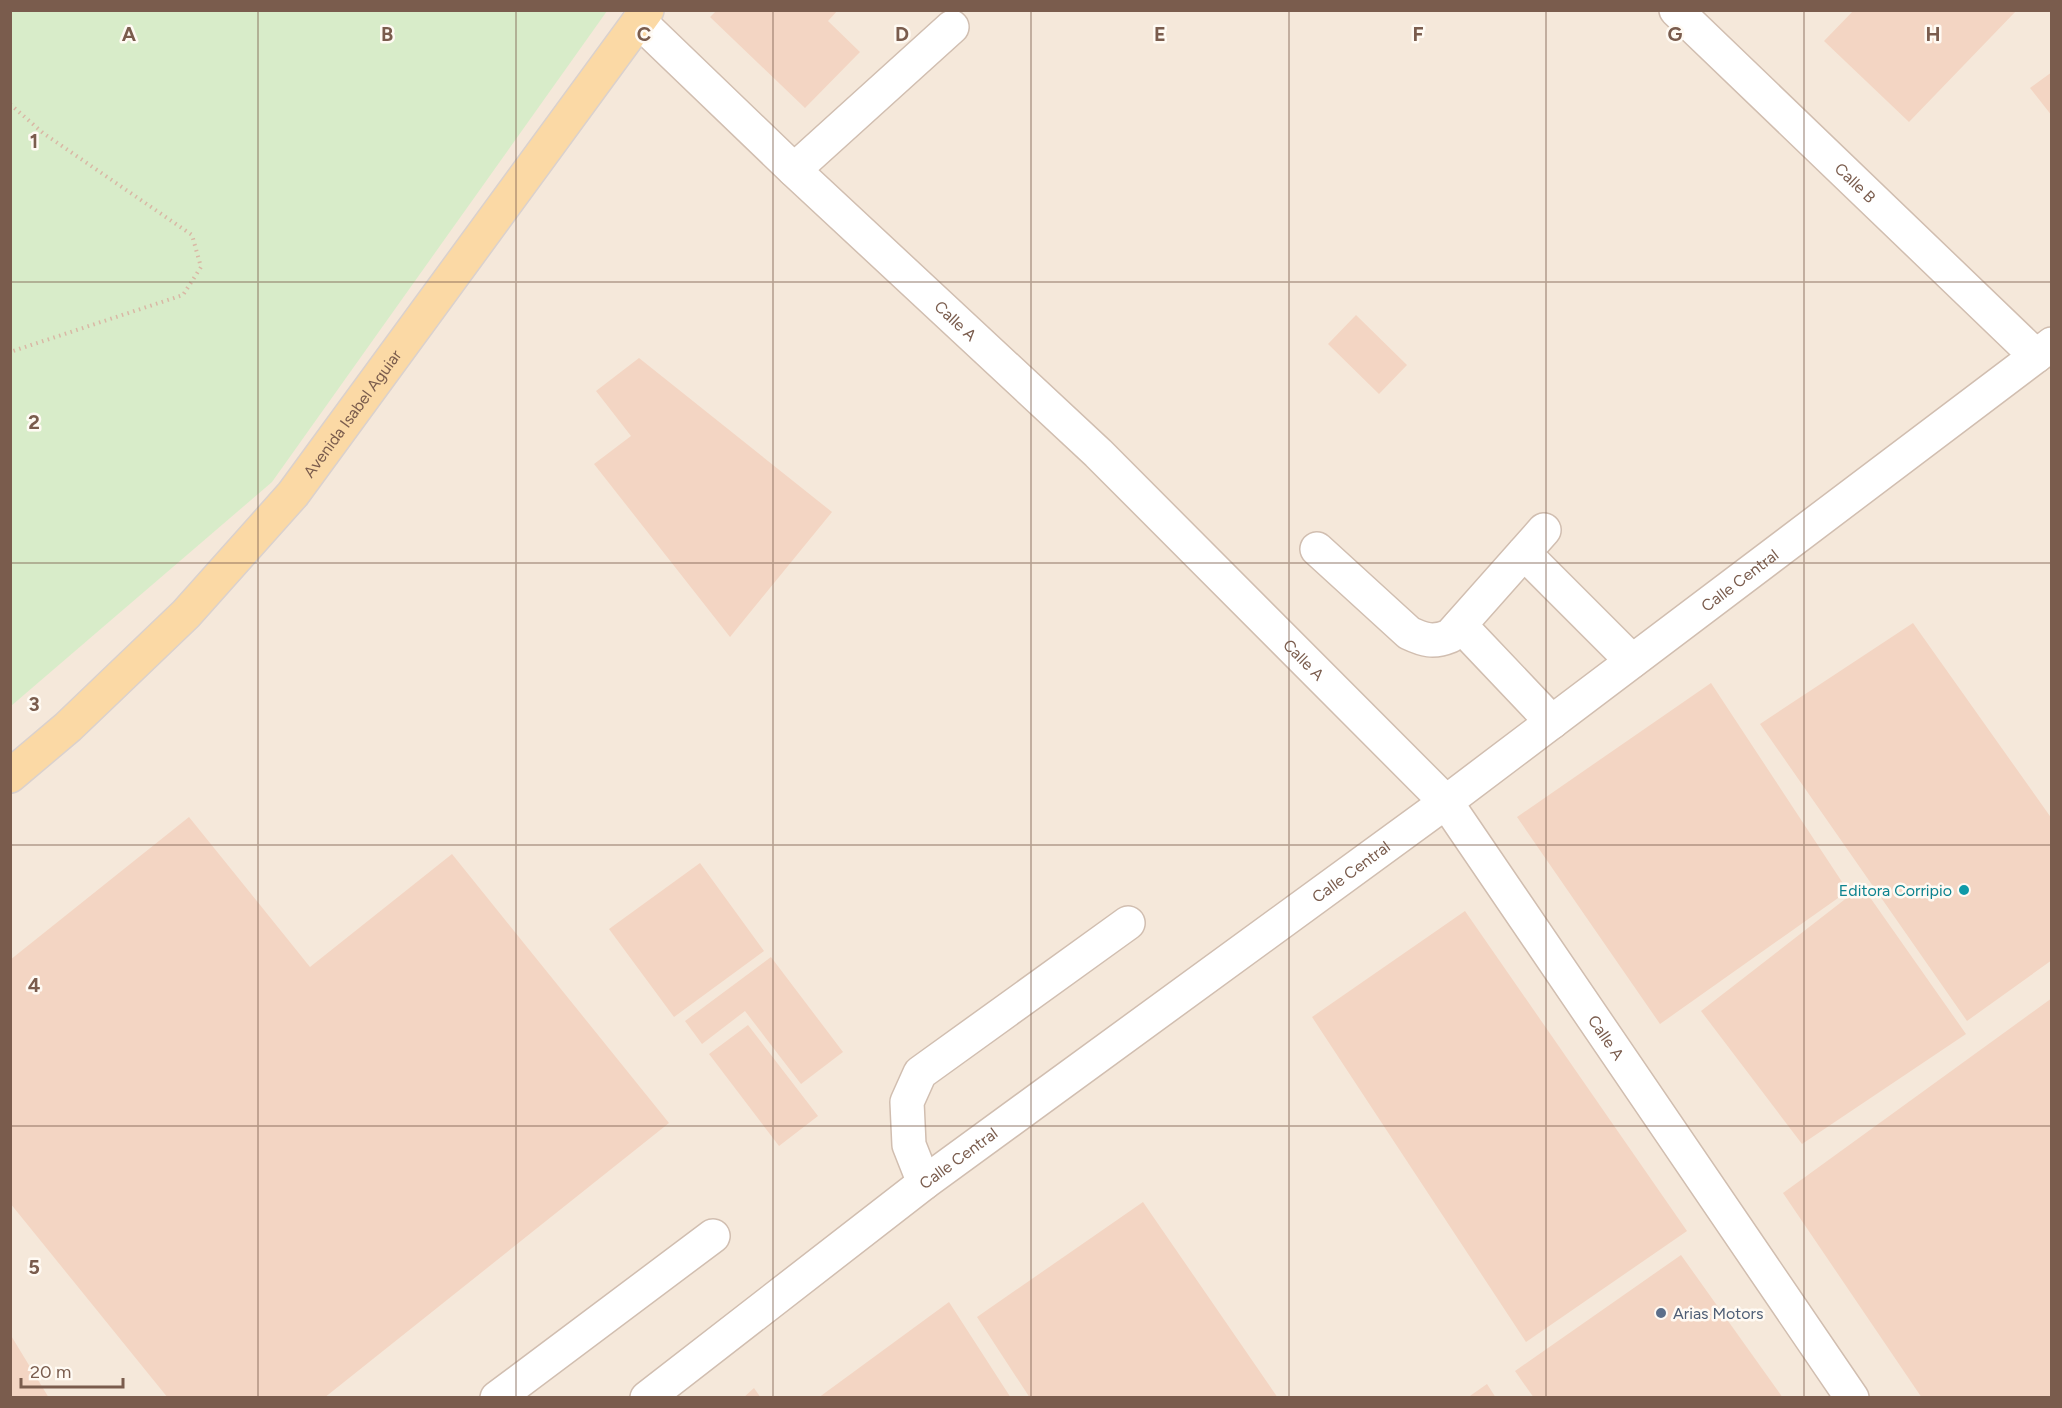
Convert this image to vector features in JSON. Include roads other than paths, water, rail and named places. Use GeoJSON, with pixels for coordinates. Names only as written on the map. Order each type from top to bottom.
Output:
{"type":"FeatureCollection","features":[{"type":"Feature","properties":{"kind":"main road","name":"Avenida Isabel Aguiar"},"geometry":{"type":"LineString","coordinates":[[10,776],[68,727],[186,614],[293,494],[643,16]]}},
{"type":"Feature","properties":{"kind":"street","name":"Calle B"},"geometry":{"type":"LineString","coordinates":[[1676,10],[2044,350]]}},
{"type":"Feature","properties":{"kind":"street","name":"Calle A"},"geometry":{"type":"LineString","coordinates":[[643,16],[794,170],[1098,453],[1446,802],[1852,1398]]}},
{"type":"Feature","properties":{"kind":"street"},"geometry":{"type":"LineString","coordinates":[[794,170],[952,27]]}},
{"type":"Feature","properties":{"kind":"street","name":"Calle Central"},"geometry":{"type":"LineString","coordinates":[[647,1398],[924,1183],[1446,802],[2044,350]]}},
{"type":"Feature","properties":{"kind":"street"},"geometry":{"type":"LineString","coordinates":[[1317,549],[1409,633],[1424,640],[1437,642],[1449,636],[1460,625],[1534,541],[1632,661]]}},
{"type":"Feature","properties":{"kind":"street"},"geometry":{"type":"LineString","coordinates":[[1460,625],[1552,722]]}},
{"type":"Feature","properties":{"kind":"street"},"geometry":{"type":"LineString","coordinates":[[924,1183],[909,1145],[907,1102],[920,1073],[1128,923]]}},
{"type":"Feature","properties":{"kind":"street"},"geometry":{"type":"LineString","coordinates":[[497,1398],[713,1236]]}},
{"type":"Feature","properties":{"kind":"place","name":"Editora Corripio"},"geometry":{"type":"Point","coordinates":[1964,890]}},
{"type":"Feature","properties":{"kind":"place","name":"Arias Motors"},"geometry":{"type":"Point","coordinates":[1661,1313]}}]}
